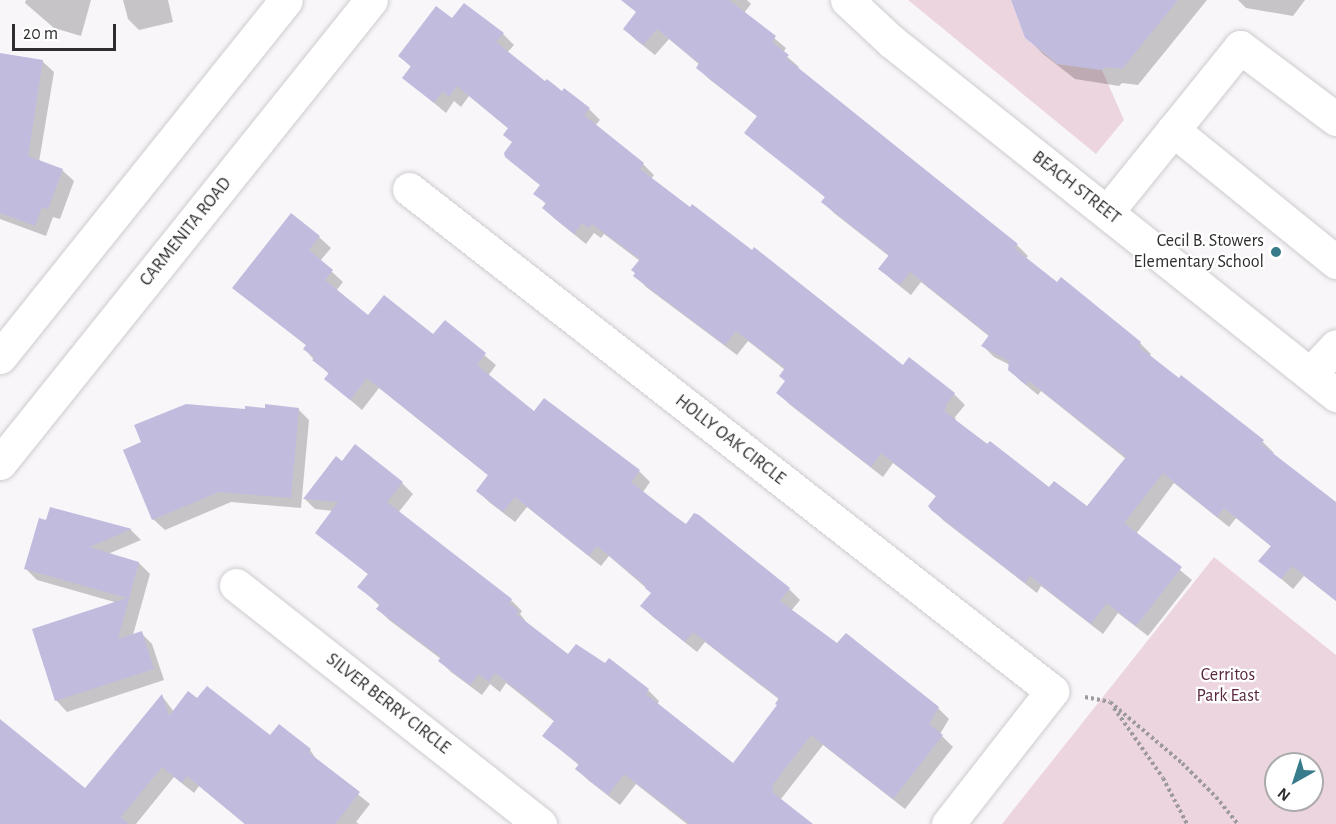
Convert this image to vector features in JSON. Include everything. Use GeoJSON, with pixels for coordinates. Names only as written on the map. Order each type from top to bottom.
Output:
{"type":"FeatureCollection","features":[{"type":"Feature","properties":{"kind":"street"},"geometry":{"type":"LineString","coordinates":[[0,357],[286,0]]}},
{"type":"Feature","properties":{"kind":"street","name":"CARMENITA ROAD"},"geometry":{"type":"LineString","coordinates":[[0,463],[371,0]]}},
{"type":"Feature","properties":{"kind":"street","name":"BEACH STREET"},"geometry":{"type":"LineString","coordinates":[[847,0],[891,41],[1336,395]]}},
{"type":"Feature","properties":{"kind":"street"},"geometry":{"type":"LineString","coordinates":[[1107,212],[1240,47],[1336,119]]}},
{"type":"Feature","properties":{"kind":"street"},"geometry":{"type":"LineString","coordinates":[[1173,130],[1336,262]]}},
{"type":"Feature","properties":{"kind":"street","name":"HOLLY OAK CIRCLE"},"geometry":{"type":"LineString","coordinates":[[409,189],[1052,691]]}},
{"type":"Feature","properties":{"kind":"street"},"geometry":{"type":"LineString","coordinates":[[1310,374],[1336,346]]}},
{"type":"Feature","properties":{"kind":"street","name":"SILVER BERRY CIRCLE"},"geometry":{"type":"LineString","coordinates":[[236,585],[540,824]]}},
{"type":"Feature","properties":{"kind":"street"},"geometry":{"type":"LineString","coordinates":[[948,824],[1052,691]]}},
{"type":"Feature","properties":{"kind":"path"},"geometry":{"type":"LineString","coordinates":[[1052,691],[1110,702],[1182,763],[1216,797],[1238,824]]}},
{"type":"Feature","properties":{"kind":"path"},"geometry":{"type":"LineString","coordinates":[[1110,702],[1163,778],[1187,824]]}},
{"type":"Feature","properties":{"kind":"green space"},"geometry":{"type":"Polygon","coordinates":[[[908,0],[1011,0],[1025,38],[1057,64],[1102,70],[1124,120],[1096,154],[908,0]]]}},
{"type":"Feature","properties":{"kind":"green space","name":"Cerritos Park East"},"geometry":{"type":"Polygon","coordinates":[[[1214,557],[1336,655],[1336,824],[1002,824],[1214,557]]]}},
{"type":"Feature","properties":{"kind":"building"},"geometry":{"type":"Polygon","coordinates":[[[621,0],[729,0],[776,36],[772,42],[789,55],[786,58],[1018,244],[1014,248],[1057,282],[1061,277],[1141,342],[1138,346],[1179,378],[1181,375],[1264,440],[1261,444],[1336,502],[1336,601],[1292,566],[1281,579],[1258,561],[1271,546],[1224,508],[1217,517],[1163,473],[1124,523],[1182,567],[1136,626],[1107,603],[1091,624],[1030,576],[1025,583],[931,510],[928,506],[936,496],[881,453],[871,467],[776,393],[785,381],[779,376],[785,368],[736,331],[725,345],[633,276],[635,273],[631,270],[640,259],[592,224],[589,228],[582,223],[574,234],[542,208],[546,203],[533,194],[540,185],[505,157],[504,153],[512,142],[503,135],[508,128],[457,86],[449,97],[443,91],[434,103],[402,78],[411,66],[398,56],[436,6],[452,18],[464,3],[504,33],[496,42],[545,81],[547,79],[562,91],[564,88],[590,108],[584,115],[644,163],[640,169],[690,207],[692,204],[752,250],[754,247],[903,365],[909,357],[955,393],[944,411],[987,444],[990,441],[1049,487],[1054,481],[1087,506],[1126,457],[1029,381],[1026,385],[1008,370],[1009,361],[981,346],[989,335],[910,272],[900,285],[878,269],[889,255],[821,202],[825,197],[744,133],[757,116],[696,68],[699,63],[657,29],[643,45],[623,29],[636,12],[621,0]]]}},
{"type":"Feature","properties":{"kind":"building"},"geometry":{"type":"Polygon","coordinates":[[[1011,0],[1178,0],[1122,69],[1105,67],[1102,70],[1058,64],[1025,38],[1011,0]]]}},
{"type":"Feature","properties":{"kind":"building"},"geometry":{"type":"Polygon","coordinates":[[[0,53],[43,60],[28,156],[63,169],[48,209],[42,207],[35,226],[0,213],[0,53]]]}},
{"type":"Feature","properties":{"kind":"building"},"geometry":{"type":"Polygon","coordinates":[[[291,213],[320,236],[309,250],[333,270],[325,280],[368,315],[384,295],[433,334],[445,320],[486,353],[477,365],[534,411],[544,398],[640,470],[631,482],[676,517],[686,524],[694,513],[699,515],[790,588],[780,601],[837,643],[846,633],[939,707],[929,724],[943,735],[893,799],[811,735],[771,787],[774,789],[772,792],[813,824],[690,824],[624,774],[608,795],[575,769],[579,764],[542,736],[554,721],[546,712],[495,673],[489,682],[479,674],[470,685],[438,661],[441,657],[376,609],[380,604],[357,587],[368,574],[315,533],[338,502],[303,499],[336,456],[342,461],[355,444],[403,482],[387,502],[512,599],[509,603],[519,611],[516,614],[568,654],[576,644],[605,663],[609,658],[649,689],[646,694],[733,763],[777,705],[775,704],[779,698],[693,632],[685,642],[640,606],[651,593],[645,588],[646,586],[597,546],[589,556],[515,497],[503,512],[476,491],[488,475],[367,378],[350,400],[324,379],[329,373],[312,360],[315,358],[303,349],[306,345],[232,288],[291,213]]]}},
{"type":"Feature","properties":{"kind":"building"},"geometry":{"type":"Polygon","coordinates":[[[186,404],[245,409],[245,406],[265,408],[265,404],[299,408],[291,498],[219,492],[152,520],[123,450],[141,442],[134,425],[186,404]]]}},
{"type":"Feature","properties":{"kind":"building"},"geometry":{"type":"Polygon","coordinates":[[[50,507],[132,529],[89,547],[139,562],[118,639],[142,631],[154,669],[55,701],[32,629],[127,598],[24,569],[39,518],[46,520],[50,507]]]}},
{"type":"Feature","properties":{"kind":"building"},"geometry":{"type":"Polygon","coordinates":[[[207,686],[270,735],[279,724],[311,749],[308,752],[360,792],[335,824],[245,824],[187,776],[182,783],[162,767],[121,817],[129,824],[0,824],[0,719],[85,788],[162,694],[169,716],[188,691],[197,698],[207,686]]]}},
{"type":"Feature","properties":{"kind":"place","name":"Cecil B. Stowers Elementary School"},"geometry":{"type":"Point","coordinates":[1276,252]}}]}
